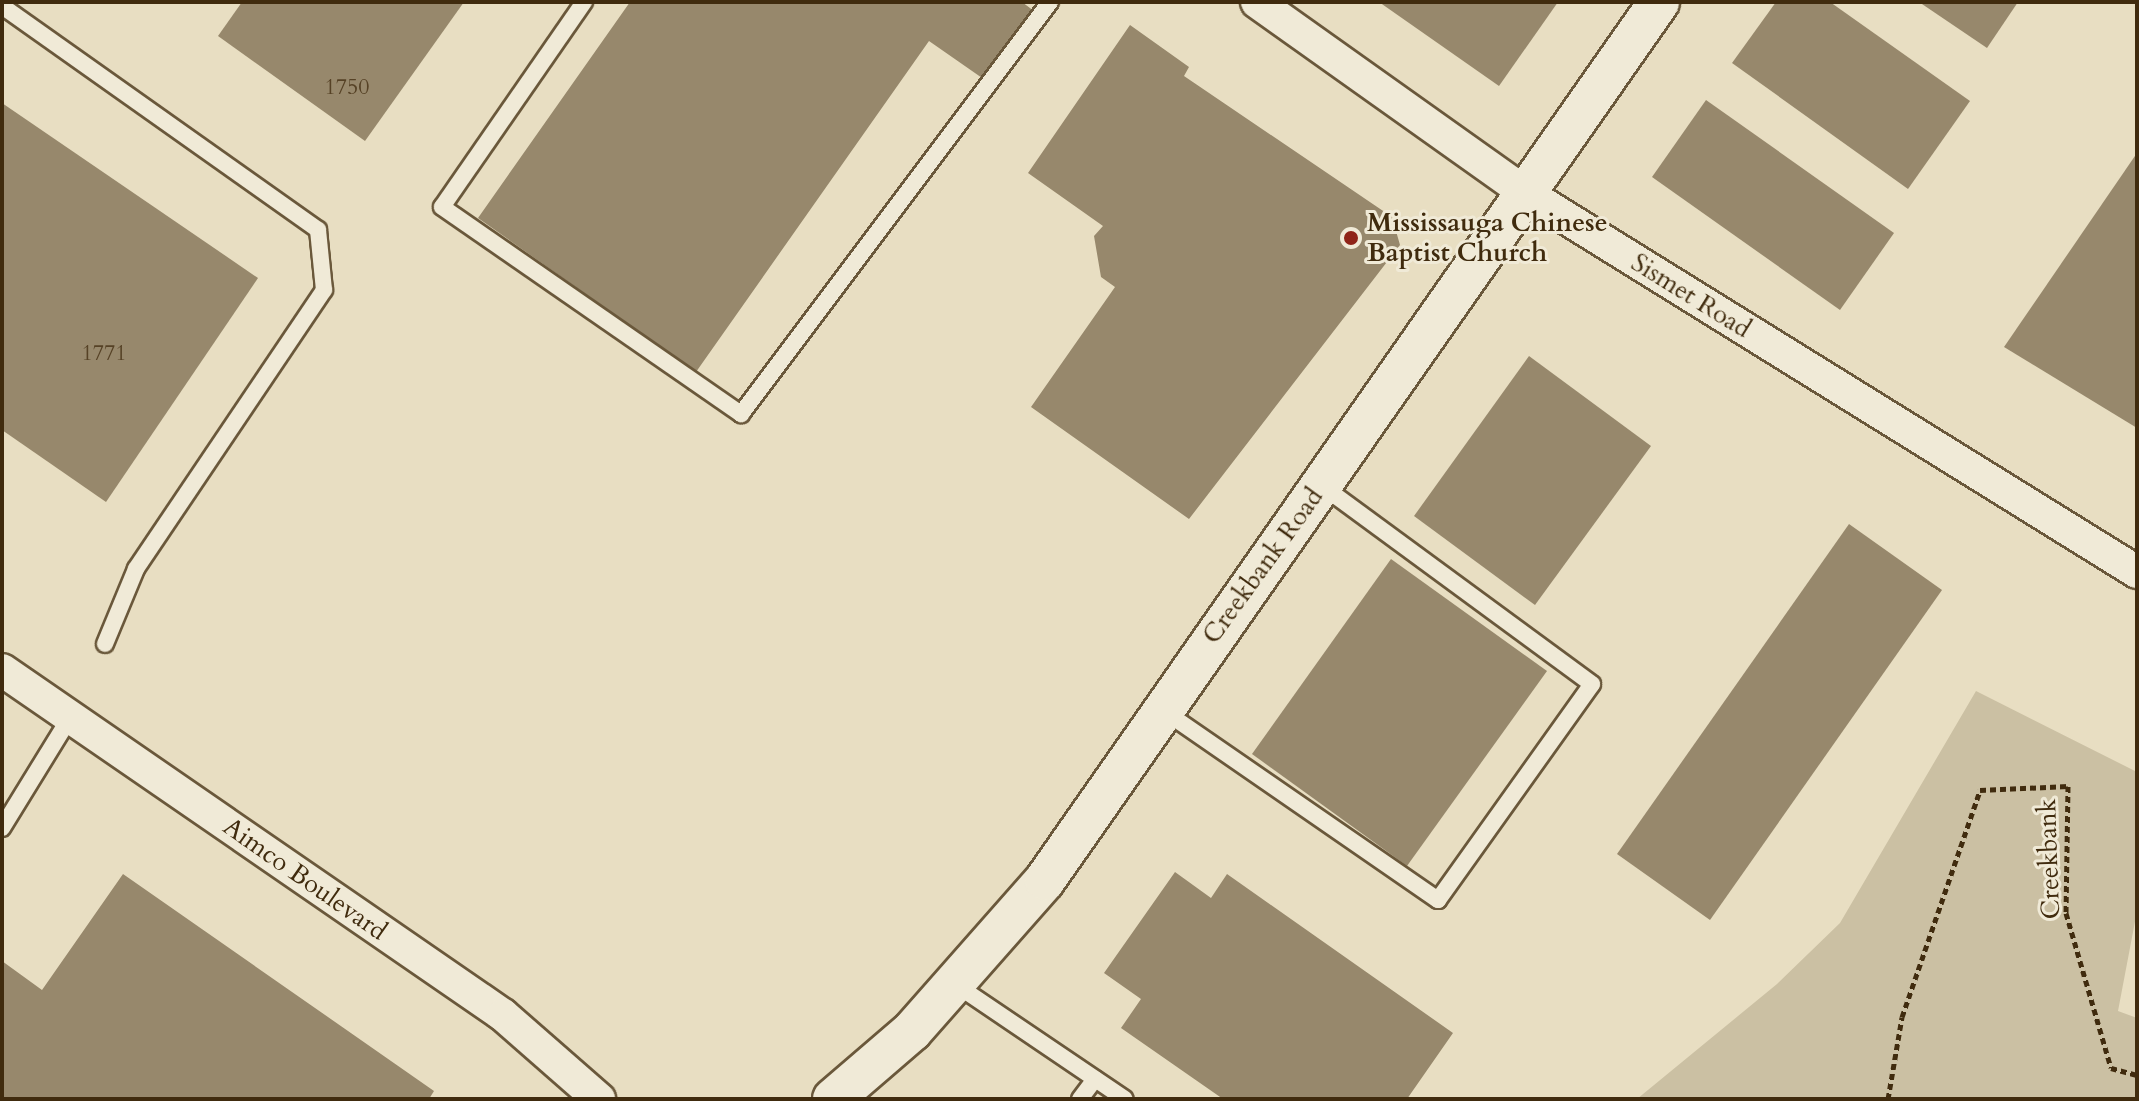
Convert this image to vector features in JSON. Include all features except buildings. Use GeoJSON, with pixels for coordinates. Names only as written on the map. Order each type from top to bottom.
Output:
{"type":"FeatureCollection","features":[{"type":"Feature","properties":{"kind":"street","name":"Sismet Road"},"geometry":{"type":"LineString","coordinates":[[1257,2],[1526,193],[2137,572]]}},
{"type":"Feature","properties":{"kind":"street","name":"Creekbank Road"},"geometry":{"type":"LineString","coordinates":[[833,1099],[912,1031],[1045,880],[1659,2]]}},
{"type":"Feature","properties":{"kind":"street","name":"Aimco Boulevard"},"geometry":{"type":"LineString","coordinates":[[2,670],[503,1015],[599,1099]]}},
{"type":"Feature","properties":{"kind":"lane"},"geometry":{"type":"LineString","coordinates":[[584,2],[442,207],[741,414],[1050,2]]}},
{"type":"Feature","properties":{"kind":"lane"},"geometry":{"type":"LineString","coordinates":[[2,6],[318,230],[324,290],[136,569],[105,644]]}},
{"type":"Feature","properties":{"kind":"lane"},"geometry":{"type":"LineString","coordinates":[[1162,710],[1438,900],[1583,697],[1592,684],[1321,485]]}},
{"type":"Feature","properties":{"kind":"lane"},"geometry":{"type":"LineString","coordinates":[[2,828],[69,719]]}},
{"type":"Feature","properties":{"kind":"lane"},"geometry":{"type":"LineString","coordinates":[[954,983],[1125,1099]]}},
{"type":"Feature","properties":{"kind":"lane"},"geometry":{"type":"LineString","coordinates":[[1080,1099],[1095,1079]]}},
{"type":"Feature","properties":{"kind":"path","name":"Creekbank"},"geometry":{"type":"LineString","coordinates":[[1888,1099],[1902,1017],[1980,790],[2068,786],[2066,913],[2111,1068],[2137,1075]]}},
{"type":"Feature","properties":{"kind":"shaded area"},"geometry":{"type":"Polygon","coordinates":[[[1976,691],[2137,772],[2137,911],[2118,1011],[2137,1018],[2137,1099],[1637,1099],[1777,984],[1840,923],[1976,691]]]}},
{"type":"Feature","properties":{"kind":"place","name":"Mississauga Chinese Baptist Church"},"geometry":{"type":"Point","coordinates":[1351,238]}}]}
